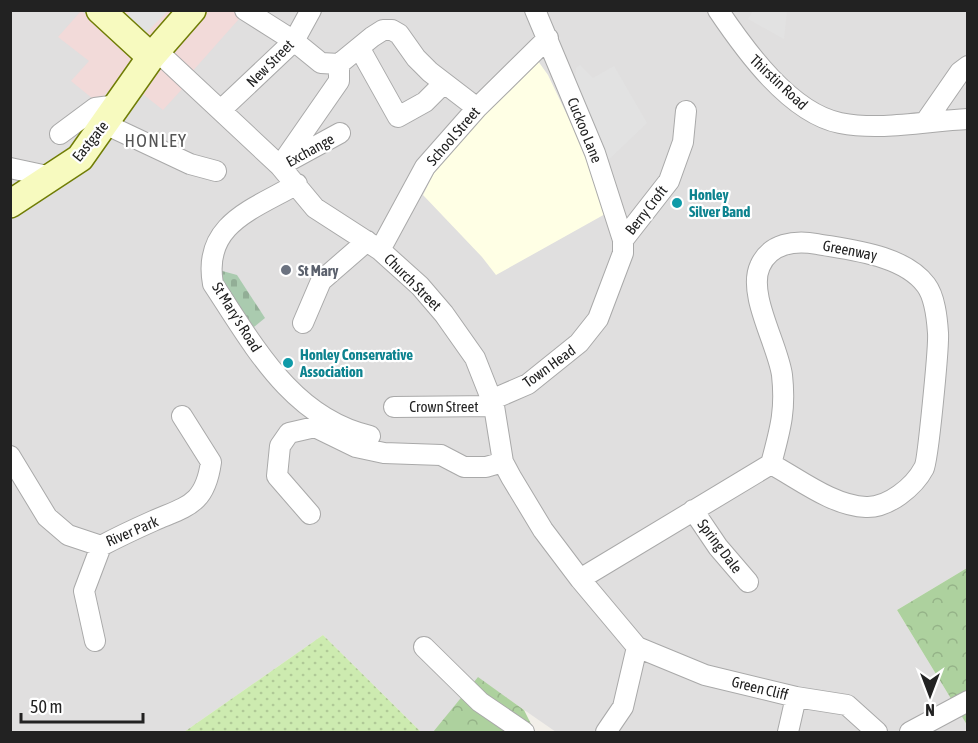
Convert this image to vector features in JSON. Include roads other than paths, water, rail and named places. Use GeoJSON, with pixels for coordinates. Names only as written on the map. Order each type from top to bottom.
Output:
{"type":"FeatureCollection","features":[{"type":"Feature","properties":{"kind":"street","name":"Eastgate"},"geometry":{"type":"LineString","coordinates":[[10,204],[80,158],[154,54],[192,10]]}},
{"type":"Feature","properties":{"kind":"street"},"geometry":{"type":"LineString","coordinates":[[244,10],[294,41],[321,63],[339,64],[360,49],[385,20],[399,34],[416,58],[477,108]]}},
{"type":"Feature","properties":{"kind":"street","name":"New Street"},"geometry":{"type":"LineString","coordinates":[[222,109],[294,41],[311,10]]}},
{"type":"Feature","properties":{"kind":"street","name":"Cuckoo Lane"},"geometry":{"type":"LineString","coordinates":[[535,10],[595,153],[623,247]]}},
{"type":"Feature","properties":{"kind":"street","name":"Thirstin Road"},"geometry":{"type":"LineString","coordinates":[[717,10],[743,46],[806,109],[839,123],[880,126],[968,119]]}},
{"type":"Feature","properties":{"kind":"street"},"geometry":{"type":"LineString","coordinates":[[110,13],[154,54]]}},
{"type":"Feature","properties":{"kind":"street","name":"School Street"},"geometry":{"type":"LineString","coordinates":[[374,245],[425,167],[477,108],[548,38]]}},
{"type":"Feature","properties":{"kind":"street"},"geometry":{"type":"LineString","coordinates":[[360,49],[398,117],[425,102],[444,83]]}},
{"type":"Feature","properties":{"kind":"street","name":"Church Street"},"geometry":{"type":"LineString","coordinates":[[154,54],[222,109],[297,184],[315,208],[374,245],[420,286],[444,314],[475,358],[493,403],[503,462],[543,530],[580,579]]}},
{"type":"Feature","properties":{"kind":"street"},"geometry":{"type":"LineString","coordinates":[[280,166],[339,81],[339,64]]}},
{"type":"Feature","properties":{"kind":"street"},"geometry":{"type":"LineString","coordinates":[[926,121],[960,72],[968,66]]}},
{"type":"Feature","properties":{"kind":"street"},"geometry":{"type":"LineString","coordinates":[[60,134],[95,108],[111,115],[190,164],[216,171]]}},
{"type":"Feature","properties":{"kind":"street","name":"Berry Croft"},"geometry":{"type":"LineString","coordinates":[[623,247],[669,181],[682,142],[686,111]]}},
{"type":"Feature","properties":{"kind":"street","name":"Exchange"},"geometry":{"type":"LineString","coordinates":[[280,166],[340,133]]}},
{"type":"Feature","properties":{"kind":"street"},"geometry":{"type":"LineString","coordinates":[[10,168],[52,177]]}},
{"type":"Feature","properties":{"kind":"street","name":"St Mary's Road"},"geometry":{"type":"LineString","coordinates":[[297,184],[226,226],[217,239],[213,254],[211,269],[213,284],[282,385],[317,412],[339,425],[370,436]]}},
{"type":"Feature","properties":{"kind":"street","name":"Greenway"},"geometry":{"type":"LineString","coordinates":[[796,241],[884,257],[925,284],[932,298],[938,333],[925,467],[909,488],[889,501],[867,507],[841,502],[771,464],[785,414],[782,373],[755,281],[760,265],[773,248],[796,241]]}},
{"type":"Feature","properties":{"kind":"street"},"geometry":{"type":"LineString","coordinates":[[303,323],[321,281],[374,245]]}},
{"type":"Feature","properties":{"kind":"street","name":"Town Head"},"geometry":{"type":"LineString","coordinates":[[493,403],[528,384],[579,344],[598,319],[623,247]]}},
{"type":"Feature","properties":{"kind":"street","name":"Crown Street"},"geometry":{"type":"LineString","coordinates":[[394,407],[493,403]]}},
{"type":"Feature","properties":{"kind":"street","name":"River Park"},"geometry":{"type":"LineString","coordinates":[[10,456],[47,517],[68,536],[101,546],[156,520],[182,511],[199,497],[209,476],[211,462],[182,416]]}},
{"type":"Feature","properties":{"kind":"street"},"geometry":{"type":"LineString","coordinates":[[310,514],[277,476],[280,446],[289,433],[300,428],[315,427],[356,447],[384,453],[441,455],[464,467],[486,467],[503,462]]}},
{"type":"Feature","properties":{"kind":"street"},"geometry":{"type":"LineString","coordinates":[[580,579],[771,464]]}},
{"type":"Feature","properties":{"kind":"street","name":"Spring Dale"},"geometry":{"type":"LineString","coordinates":[[693,510],[718,547],[748,582]]}},
{"type":"Feature","properties":{"kind":"street"},"geometry":{"type":"LineString","coordinates":[[95,641],[84,591],[101,546]]}},
{"type":"Feature","properties":{"kind":"street","name":"Green Cliff"},"geometry":{"type":"LineString","coordinates":[[580,579],[637,646],[705,675],[796,697],[847,705],[877,732]]}},
{"type":"Feature","properties":{"kind":"street"},"geometry":{"type":"LineString","coordinates":[[424,646],[480,702],[524,732]]}},
{"type":"Feature","properties":{"kind":"street"},"geometry":{"type":"LineString","coordinates":[[606,732],[623,707],[637,646]]}},
{"type":"Feature","properties":{"kind":"street"},"geometry":{"type":"LineString","coordinates":[[788,732],[796,697]]}},
{"type":"Feature","properties":{"kind":"street"},"geometry":{"type":"LineString","coordinates":[[910,732],[968,701]]}},
{"type":"Feature","properties":{"kind":"place","name":"Honley Silver Band"},"geometry":{"type":"Point","coordinates":[677,203]}},
{"type":"Feature","properties":{"kind":"place","name":"St Mary"},"geometry":{"type":"Point","coordinates":[286,270]}},
{"type":"Feature","properties":{"kind":"place","name":"Honley Conservative Association"},"geometry":{"type":"Point","coordinates":[288,363]}},
{"type":"Feature","properties":{"kind":"district","name":"HONLEY"},"geometry":{"type":"Point","coordinates":[156,140]}}]}
